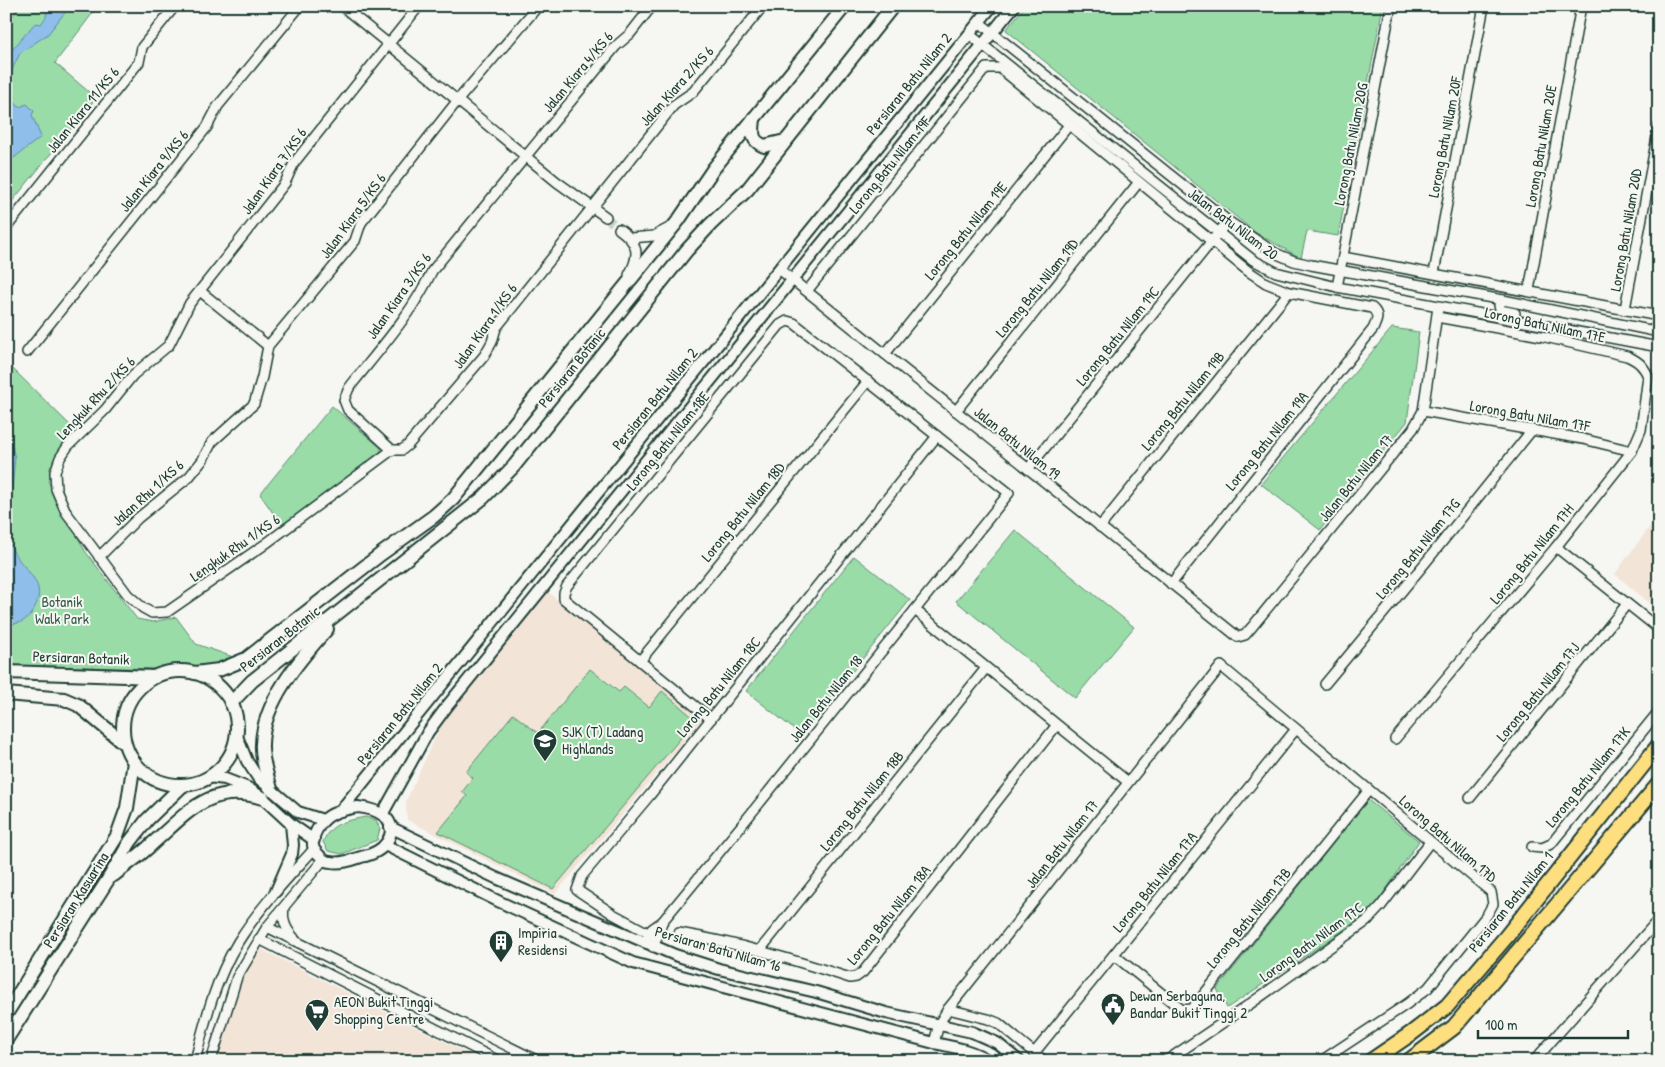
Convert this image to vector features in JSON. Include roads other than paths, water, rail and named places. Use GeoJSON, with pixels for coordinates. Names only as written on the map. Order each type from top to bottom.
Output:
{"type":"FeatureCollection","features":[{"type":"Feature","properties":{"kind":"main road","name":"Persiaran Botanic"},"geometry":{"type":"LineString","coordinates":[[195,673],[219,670],[246,659],[381,554],[434,516],[453,499],[678,221],[714,168],[845,6]]}},
{"type":"Feature","properties":{"kind":"main road","name":"Persiaran Botanic"},"geometry":{"type":"LineString","coordinates":[[231,703],[252,681],[462,516],[500,481],[687,250],[747,190],[893,6]]}},
{"type":"Feature","properties":{"kind":"main road"},"geometry":{"type":"LineString","coordinates":[[754,118],[754,137],[758,144],[764,146],[785,141]]}},
{"type":"Feature","properties":{"kind":"main road"},"geometry":{"type":"LineString","coordinates":[[109,878],[152,845],[193,808],[224,794],[267,793],[262,744],[266,720],[287,679],[305,654],[347,607]]}},
{"type":"Feature","properties":{"kind":"main road"},"geometry":{"type":"LineString","coordinates":[[175,671],[195,673],[210,680],[222,690],[231,703],[236,723],[233,747],[227,759],[208,778],[182,785],[164,783],[147,775],[134,762],[125,744],[123,729],[125,712],[132,698],[142,686],[156,676],[175,671]]}},
{"type":"Feature","properties":{"kind":"main road","name":"Persiaran Botanik"},"geometry":{"type":"LineString","coordinates":[[6,672],[156,676]]}},
{"type":"Feature","properties":{"kind":"main road"},"geometry":{"type":"LineString","coordinates":[[6,694],[64,698],[78,705],[125,744]]}},
{"type":"Feature","properties":{"kind":"main road","name":"Persiaran Batu Nilam 1"},"geometry":{"type":"LineString","coordinates":[[1371,1061],[1448,1006],[1659,745]]}},
{"type":"Feature","properties":{"kind":"main road","name":"Persiaran Kasuarina"},"geometry":{"type":"LineString","coordinates":[[6,1014],[117,836],[127,808],[134,762]]}},
{"type":"Feature","properties":{"kind":"main road"},"geometry":{"type":"LineString","coordinates":[[1409,1061],[1454,1027],[1659,784]]}},
{"type":"Feature","properties":{"kind":"main road","name":"Persiaran Kasuarina"},"geometry":{"type":"LineString","coordinates":[[6,1040],[130,842],[147,820],[182,785]]}},
{"type":"Feature","properties":{"kind":"street","name":"Jalan Kiara 11/KS 6"},"geometry":{"type":"LineString","coordinates":[[6,228],[139,62],[142,47],[175,6]]}},
{"type":"Feature","properties":{"kind":"street","name":"Jalan Kiara 9/KS 6"},"geometry":{"type":"LineString","coordinates":[[27,352],[208,127],[218,106],[300,6]]}},
{"type":"Feature","properties":{"kind":"street"},"geometry":{"type":"LineString","coordinates":[[342,6],[557,182],[606,217]]}},
{"type":"Feature","properties":{"kind":"street","name":"Jalan Kiara 7/KS 6"},"geometry":{"type":"LineString","coordinates":[[183,315],[285,183],[294,163],[419,6]]}},
{"type":"Feature","properties":{"kind":"street","name":"Jalan Kiara 5/KS 6"},"geometry":{"type":"LineString","coordinates":[[268,346],[355,240],[361,224],[458,100],[538,6]]}},
{"type":"Feature","properties":{"kind":"street","name":"Jalan Kiara 4/KS 6"},"geometry":{"type":"LineString","coordinates":[[526,157],[616,46],[630,34],[652,6]]}},
{"type":"Feature","properties":{"kind":"street","name":"Jalan Kiara 2/KS 6"},"geometry":{"type":"LineString","coordinates":[[592,207],[674,106],[693,92],[763,6]]}},
{"type":"Feature","properties":{"kind":"street","name":"Persiaran Batu Nilam 2"},"geometry":{"type":"LineString","coordinates":[[340,811],[992,6]]}},
{"type":"Feature","properties":{"kind":"street","name":"Persiaran Batu Nilam 2"},"geometry":{"type":"LineString","coordinates":[[383,814],[428,732],[466,682],[1014,6]]}},
{"type":"Feature","properties":{"kind":"street","name":"Lorong Batu Nilam 20G"},"geometry":{"type":"LineString","coordinates":[[1337,287],[1392,6]]}},
{"type":"Feature","properties":{"kind":"street","name":"Lorong Batu Nilam 20F"},"geometry":{"type":"LineString","coordinates":[[1434,273],[1484,6]]}},
{"type":"Feature","properties":{"kind":"street","name":"Lorong Batu Nilam 20E"},"geometry":{"type":"LineString","coordinates":[[1529,290],[1581,6]]}},
{"type":"Feature","properties":{"kind":"street","name":"Jalan Batu Nilam 20"},"geometry":{"type":"LineString","coordinates":[[979,22],[1228,221],[1274,253],[1294,261],[1503,300],[1659,332]]}},
{"type":"Feature","properties":{"kind":"street","name":"Jalan Batu Nilam 20"},"geometry":{"type":"LineString","coordinates":[[970,34],[1253,260],[1276,272],[1337,287],[1659,347]]}},
{"type":"Feature","properties":{"kind":"street","name":"Lorong Batu Nilam 19F"},"geometry":{"type":"LineString","coordinates":[[807,291],[986,68],[1000,68],[1069,125]]}},
{"type":"Feature","properties":{"kind":"street"},"geometry":{"type":"LineString","coordinates":[[1069,125],[1248,271],[1266,283],[1288,292]]}},
{"type":"Feature","properties":{"kind":"street","name":"Lorong Batu Nilam 19E"},"geometry":{"type":"LineString","coordinates":[[885,354],[1069,125]]}},
{"type":"Feature","properties":{"kind":"street","name":"Lorong Batu Nilam 20D"},"geometry":{"type":"LineString","coordinates":[[1625,309],[1659,126]]}},
{"type":"Feature","properties":{"kind":"street","name":"Jalan Kiara 3/KS 6"},"geometry":{"type":"LineString","coordinates":[[392,450],[348,410],[344,400],[346,394],[413,305],[424,289],[432,271],[526,157]]}},
{"type":"Feature","properties":{"kind":"street","name":"Lorong Batu Nilam 19D"},"geometry":{"type":"LineString","coordinates":[[956,411],[1139,182]]}},
{"type":"Feature","properties":{"kind":"street","name":"Jalan Kiara 1/KS 6"},"geometry":{"type":"LineString","coordinates":[[392,450],[402,450],[408,445],[484,356],[492,342],[496,328],[592,207]]}},
{"type":"Feature","properties":{"kind":"street"},"geometry":{"type":"LineString","coordinates":[[631,238],[654,236],[664,232],[678,221]]}},
{"type":"Feature","properties":{"kind":"street","name":"Lorong Batu Nilam 19C"},"geometry":{"type":"LineString","coordinates":[[1028,469],[1228,221]]}},
{"type":"Feature","properties":{"kind":"street"},"geometry":{"type":"LineString","coordinates":[[620,228],[631,238],[636,247],[637,254],[632,269],[620,291]]}},
{"type":"Feature","properties":{"kind":"street"},"geometry":{"type":"LineString","coordinates":[[1343,257],[1529,290],[1659,316]]}},
{"type":"Feature","properties":{"kind":"street","name":"Jalan Batu Nilam 19"},"geometry":{"type":"LineString","coordinates":[[779,269],[1238,637]]}},
{"type":"Feature","properties":{"kind":"street"},"geometry":{"type":"LineString","coordinates":[[200,291],[268,346]]}},
{"type":"Feature","properties":{"kind":"street","name":"Lorong Batu Nilam 19A"},"geometry":{"type":"LineString","coordinates":[[1171,584],[1374,329],[1378,318],[1377,312],[1372,308],[1288,292]]}},
{"type":"Feature","properties":{"kind":"street","name":"Lorong Batu Nilam 19B"},"geometry":{"type":"LineString","coordinates":[[1100,527],[1288,292]]}},
{"type":"Feature","properties":{"kind":"street","name":"Jalan Batu Nilam 20"},"geometry":{"type":"LineString","coordinates":[[1503,300],[1499,305],[1500,310],[1526,315],[1532,322]]}},
{"type":"Feature","properties":{"kind":"street","name":"Jalan Batu Nilam 17"},"geometry":{"type":"LineString","coordinates":[[1238,637],[1245,635],[1252,627],[1413,429],[1423,411],[1438,306]]}},
{"type":"Feature","properties":{"kind":"street","name":"Lengkuk Rhu 2/KS 6"},"geometry":{"type":"LineString","coordinates":[[99,557],[66,512],[56,489],[55,472],[60,458],[68,446],[105,410],[133,375],[169,345],[183,315]]}},
{"type":"Feature","properties":{"kind":"street","name":"Lorong Batu Nilam 17E"},"geometry":{"type":"LineString","coordinates":[[1437,317],[1541,336],[1627,356],[1637,360],[1644,368]]}},
{"type":"Feature","properties":{"kind":"street","name":"Lorong Batu Nilam 18E"},"geometry":{"type":"LineString","coordinates":[[640,661],[564,599],[564,593],[780,325],[788,321],[794,323],[868,381]]}},
{"type":"Feature","properties":{"kind":"street","name":"Jalan Rhu 1/KS 6"},"geometry":{"type":"LineString","coordinates":[[99,557],[143,514],[189,477],[202,461],[212,442],[254,404],[268,346]]}},
{"type":"Feature","properties":{"kind":"street","name":"Lorong Batu Nilam 17H"},"geometry":{"type":"LineString","coordinates":[[1395,740],[1556,547],[1632,451],[1641,430],[1648,376],[1644,368]]}},
{"type":"Feature","properties":{"kind":"street"},"geometry":{"type":"LineString","coordinates":[[868,381],[937,436]]}},
{"type":"Feature","properties":{"kind":"street","name":"Lorong Batu Nilam 18D"},"geometry":{"type":"LineString","coordinates":[[640,661],[868,381]]}},
{"type":"Feature","properties":{"kind":"street","name":"Lorong Batu Nilam 17F"},"geometry":{"type":"LineString","coordinates":[[1423,411],[1583,439],[1632,451]]}},
{"type":"Feature","properties":{"kind":"street","name":"Lorong Batu Nilam 17G"},"geometry":{"type":"LineString","coordinates":[[1325,684],[1532,430]]}},
{"type":"Feature","properties":{"kind":"street","name":"Jalan Batu Nilam 18"},"geometry":{"type":"LineString","coordinates":[[649,941],[659,933],[662,922],[1009,493],[937,436]]}},
{"type":"Feature","properties":{"kind":"street","name":"Lorong Batu Nilam 18C"},"geometry":{"type":"LineString","coordinates":[[649,941],[578,890],[582,876],[650,795],[937,436]]}},
{"type":"Feature","properties":{"kind":"street","name":"Lengkuk Rhu 1/KS 6"},"geometry":{"type":"LineString","coordinates":[[99,557],[128,595],[143,608],[152,613],[167,612],[264,545],[392,450]]}},
{"type":"Feature","properties":{"kind":"street"},"geometry":{"type":"LineString","coordinates":[[1556,547],[1659,629]]}},
{"type":"Feature","properties":{"kind":"street"},"geometry":{"type":"LineString","coordinates":[[512,599],[525,609]]}},
{"type":"Feature","properties":{"kind":"street","name":"Lorong Batu Nilam 17J"},"geometry":{"type":"LineString","coordinates":[[1470,798],[1627,604]]}},
{"type":"Feature","properties":{"kind":"street"},"geometry":{"type":"LineString","coordinates":[[915,610],[1056,726],[1128,782]]}},
{"type":"Feature","properties":{"kind":"street"},"geometry":{"type":"LineString","coordinates":[[640,661],[711,719]]}},
{"type":"Feature","properties":{"kind":"street","name":"Jalan Batu Nilam 17"},"geometry":{"type":"LineString","coordinates":[[934,1043],[939,1024],[948,1009],[1221,666]]}},
{"type":"Feature","properties":{"kind":"street","name":"Lorong Batu Nilam 17D"},"geometry":{"type":"LineString","coordinates":[[1221,666],[1491,892],[1493,904],[1487,915],[1428,988],[1321,1061]]}},
{"type":"Feature","properties":{"kind":"street","name":"Lorong Batu Nilam 18B"},"geometry":{"type":"LineString","coordinates":[[760,950],[986,668]]}},
{"type":"Feature","properties":{"kind":"street","name":"Lorong Batu Nilam 17K"},"geometry":{"type":"LineString","coordinates":[[1532,847],[1542,848],[1551,844],[1659,711]]}},
{"type":"Feature","properties":{"kind":"street","name":"Lorong Batu Nilam 18A"},"geometry":{"type":"LineString","coordinates":[[679,934],[712,938],[760,950],[850,978],[856,977],[863,972],[1056,726]]}},
{"type":"Feature","properties":{"kind":"street","name":"Lorong Batu Nilam 17A"},"geometry":{"type":"LineString","coordinates":[[1035,1052],[1296,729]]}},
{"type":"Feature","properties":{"kind":"street"},"geometry":{"type":"LineString","coordinates":[[195,1061],[207,1013],[228,960],[250,925],[314,845],[316,832],[324,820],[328,816],[340,811],[358,807],[375,810],[383,814],[390,827],[390,836],[385,845],[374,854],[345,862],[323,860],[314,845],[291,824],[267,793],[251,768],[236,734]]}},
{"type":"Feature","properties":{"kind":"street"},"geometry":{"type":"LineString","coordinates":[[208,778],[225,779],[267,793],[298,812],[324,820]]}},
{"type":"Feature","properties":{"kind":"street","name":"Lorong Batu Nilam 17B"},"geometry":{"type":"LineString","coordinates":[[1114,955],[1182,1010],[1192,1010],[1370,790]]}},
{"type":"Feature","properties":{"kind":"street"},"geometry":{"type":"LineString","coordinates":[[276,891],[292,854],[291,824]]}},
{"type":"Feature","properties":{"kind":"street","name":"Persiaran Batu Nilam 16"},"geometry":{"type":"LineString","coordinates":[[390,827],[496,878],[649,941],[675,956],[719,969],[816,992],[886,1013],[972,1032],[990,1039],[1019,1061]]}},
{"type":"Feature","properties":{"kind":"street","name":"Lorong Batu Nilam 17C"},"geometry":{"type":"LineString","coordinates":[[1166,1061],[1367,921],[1381,906],[1430,842]]}},
{"type":"Feature","properties":{"kind":"street"},"geometry":{"type":"LineString","coordinates":[[385,845],[508,906],[633,963],[934,1043],[960,1048],[982,1056],[989,1061]]}},
{"type":"Feature","properties":{"kind":"street"},"geometry":{"type":"LineString","coordinates":[[211,1061],[238,977],[259,939],[285,904],[323,860]]}},
{"type":"Feature","properties":{"kind":"street"},"geometry":{"type":"LineString","coordinates":[[285,904],[282,917],[286,930],[297,942]]}},
{"type":"Feature","properties":{"kind":"street"},"geometry":{"type":"LineString","coordinates":[[1534,1061],[1659,919]]}},
{"type":"Feature","properties":{"kind":"street"},"geometry":{"type":"LineString","coordinates":[[267,927],[538,1061]]}},
{"type":"Feature","properties":{"kind":"street"},"geometry":{"type":"LineString","coordinates":[[259,939],[499,1061]]}},
{"type":"Feature","properties":{"kind":"street"},"geometry":{"type":"LineString","coordinates":[[385,1003],[392,989]]}},
{"type":"Feature","properties":{"kind":"street"},"geometry":{"type":"LineString","coordinates":[[948,1009],[988,1018],[998,1023],[1044,1061]]}},
{"type":"Feature","properties":{"kind":"water"},"geometry":{"type":"Polygon","coordinates":[[[50,6],[70,6],[48,34],[20,53],[10,74],[10,97],[19,107],[27,104],[34,111],[32,115],[41,137],[6,164],[6,57],[35,23],[41,24],[50,6]]]}},
{"type":"Feature","properties":{"kind":"water"},"geometry":{"type":"Polygon","coordinates":[[[6,422],[15,458],[12,488],[6,509],[6,422]]]}},
{"type":"Feature","properties":{"kind":"water"},"geometry":{"type":"Polygon","coordinates":[[[6,513],[10,544],[20,562],[33,577],[39,593],[37,603],[30,615],[25,620],[9,624],[6,624],[6,513]]]}},
{"type":"Feature","properties":{"kind":"tunnel"},"geometry":{"type":"LineString","coordinates":[[606,217],[619,229]]}},
{"type":"Feature","properties":{"kind":"place","name":"SJK (T) Ladang Highlands"},"geometry":{"type":"Point","coordinates":[545,762]}},
{"type":"Feature","properties":{"kind":"place","name":"Impiria Residensi"},"geometry":{"type":"Point","coordinates":[501,963]}},
{"type":"Feature","properties":{"kind":"place","name":"Dewan Serbaguna, Bandar Bukit Tinggi 2"},"geometry":{"type":"Point","coordinates":[1113,1026]}},
{"type":"Feature","properties":{"kind":"place","name":"AEON Bukit Tinggi Shopping Centre"},"geometry":{"type":"Point","coordinates":[317,1032]}},
{"type":"Feature","properties":{"kind":"park label","name":"Botanik Walk Park"},"geometry":{"type":"Point","coordinates":[62,610]}}]}
